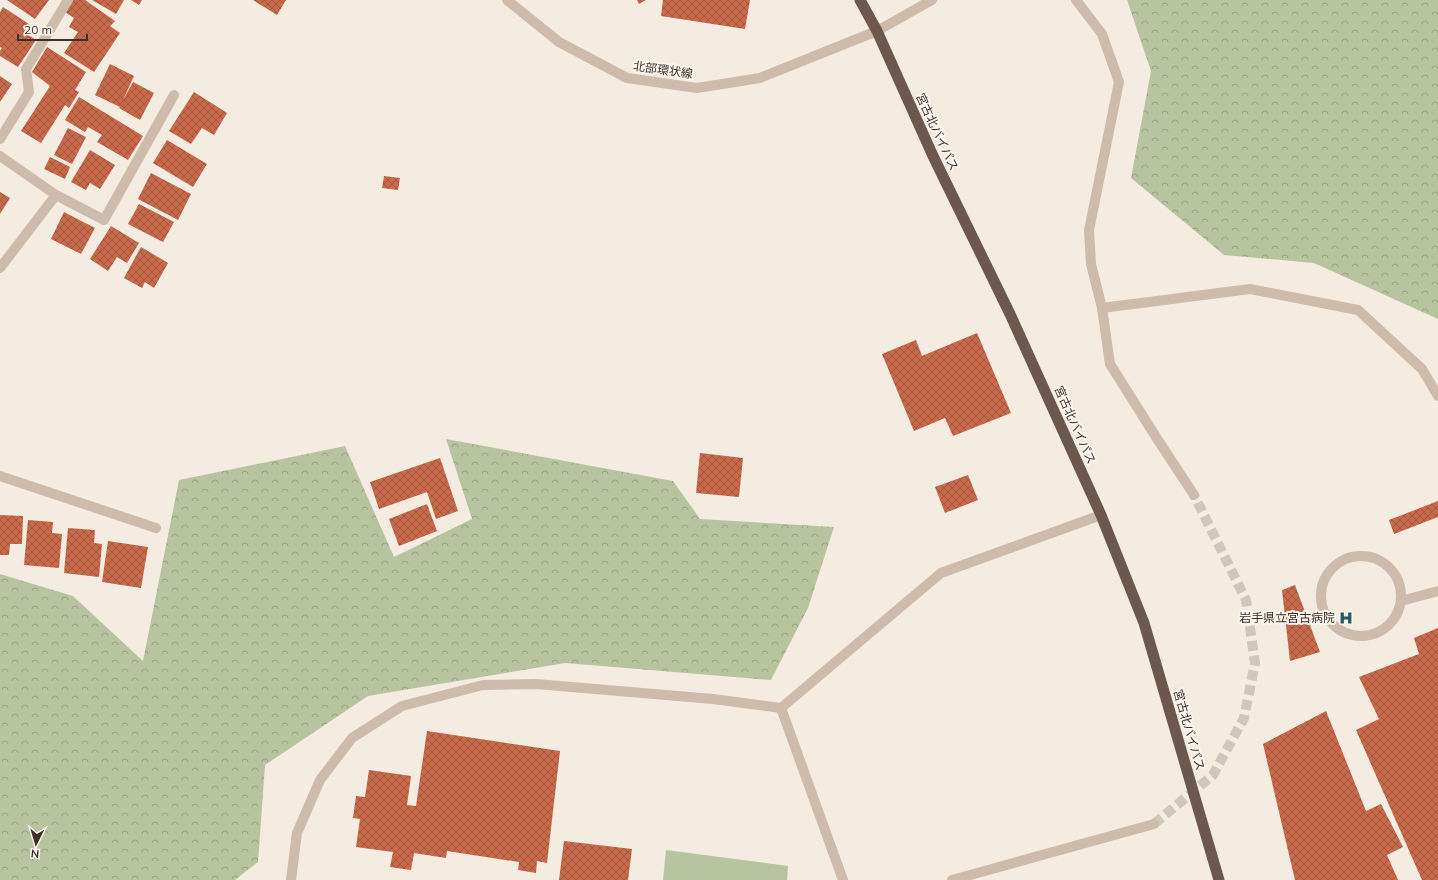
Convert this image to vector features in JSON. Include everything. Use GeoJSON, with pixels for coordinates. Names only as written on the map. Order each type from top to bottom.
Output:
{"type":"FeatureCollection","features":[{"type":"Feature","properties":{"kind":"highway","name":"宮古北バイパス"},"geometry":{"type":"LineString","coordinates":[[860,0],[877,31],[933,156],[1010,314],[1101,515],[1144,624],[1219,880]]}},
{"type":"Feature","properties":{"kind":"street"},"geometry":{"type":"LineString","coordinates":[[0,139],[29,92],[26,69],[68,0]]}},
{"type":"Feature","properties":{"kind":"street","name":"北部環状線"},"geometry":{"type":"LineString","coordinates":[[508,0],[559,42],[627,78],[697,88],[760,78],[877,31],[932,0]]}},
{"type":"Feature","properties":{"kind":"street"},"geometry":{"type":"LineString","coordinates":[[1076,0],[1102,34],[1119,82],[1089,230],[1090,264],[1102,308],[1110,364],[1194,495]]}},
{"type":"Feature","properties":{"kind":"street"},"geometry":{"type":"LineString","coordinates":[[0,156],[56,195],[104,220],[174,95]]}},
{"type":"Feature","properties":{"kind":"street"},"geometry":{"type":"LineString","coordinates":[[0,268],[56,195]]}},
{"type":"Feature","properties":{"kind":"street"},"geometry":{"type":"LineString","coordinates":[[1102,308],[1250,289],[1358,310],[1422,369],[1438,396]]}},
{"type":"Feature","properties":{"kind":"street"},"geometry":{"type":"LineString","coordinates":[[0,476],[156,528]]}},
{"type":"Feature","properties":{"kind":"street"},"geometry":{"type":"LineString","coordinates":[[291,880],[297,833],[320,780],[352,738],[402,706],[483,685],[536,684],[713,699],[781,708],[941,573],[1101,515]]}},
{"type":"Feature","properties":{"kind":"street"},"geometry":{"type":"LineString","coordinates":[[1366,556],[1383,563],[1396,576],[1400,588],[1401,601],[1397,614],[1388,625],[1377,633],[1364,636],[1350,635],[1337,629],[1328,619],[1322,606],[1321,592],[1324,579],[1332,568],[1341,561],[1353,557],[1366,556]]}},
{"type":"Feature","properties":{"kind":"street"},"geometry":{"type":"LineString","coordinates":[[1401,601],[1438,591]]}},
{"type":"Feature","properties":{"kind":"street"},"geometry":{"type":"LineString","coordinates":[[781,708],[843,880]]}},
{"type":"Feature","properties":{"kind":"street"},"geometry":{"type":"LineString","coordinates":[[952,880],[1154,824]]}},
{"type":"Feature","properties":{"kind":"green space"},"geometry":{"type":"Polygon","coordinates":[[[1127,0],[1438,0],[1438,319],[1314,263],[1224,255],[1131,178],[1151,71],[1127,0]]]}},
{"type":"Feature","properties":{"kind":"green space"},"geometry":{"type":"Polygon","coordinates":[[[446,439],[673,481],[700,519],[834,527],[808,608],[771,680],[565,663],[368,696],[265,765],[258,862],[235,880],[0,880],[0,574],[73,596],[143,661],[179,480],[345,446],[394,557],[472,519],[446,439]]]}},
{"type":"Feature","properties":{"kind":"green space"},"geometry":{"type":"Polygon","coordinates":[[[666,850],[788,866],[787,880],[663,880],[666,850]]]}},
{"type":"Feature","properties":{"kind":"building"},"geometry":{"type":"Polygon","coordinates":[[[7,0],[49,0],[35,19],[7,0]]]}},
{"type":"Feature","properties":{"kind":"building"},"geometry":{"type":"Polygon","coordinates":[[[73,0],[85,0],[115,21],[110,26],[120,33],[94,72],[64,53],[78,32],[69,27],[74,18],[65,12],[73,0]]]}},
{"type":"Feature","properties":{"kind":"building"},"geometry":{"type":"Polygon","coordinates":[[[92,0],[124,0],[116,14],[92,0]]]}},
{"type":"Feature","properties":{"kind":"building"},"geometry":{"type":"Polygon","coordinates":[[[131,0],[142,0],[139,5],[131,0]]]}},
{"type":"Feature","properties":{"kind":"building"},"geometry":{"type":"Polygon","coordinates":[[[253,0],[286,0],[277,15],[253,0]]]}},
{"type":"Feature","properties":{"kind":"building"},"geometry":{"type":"Polygon","coordinates":[[[637,0],[646,0],[639,4],[637,0]]]}},
{"type":"Feature","properties":{"kind":"building"},"geometry":{"type":"Polygon","coordinates":[[[663,0],[750,0],[745,29],[661,16],[663,0]]]}},
{"type":"Feature","properties":{"kind":"building"},"geometry":{"type":"Polygon","coordinates":[[[3,7],[29,24],[24,32],[36,40],[18,67],[0,56],[0,51],[2,48],[0,47],[0,12],[3,7]]]}},
{"type":"Feature","properties":{"kind":"building"},"geometry":{"type":"Polygon","coordinates":[[[47,47],[86,72],[75,90],[79,92],[69,108],[65,105],[41,143],[21,131],[50,86],[32,72],[47,47]]]}},
{"type":"Feature","properties":{"kind":"building"},"geometry":{"type":"Polygon","coordinates":[[[110,64],[134,76],[123,100],[133,82],[154,93],[140,120],[119,108],[120,107],[95,95],[110,64]]]}},
{"type":"Feature","properties":{"kind":"building"},"geometry":{"type":"Polygon","coordinates":[[[0,76],[12,84],[0,102],[0,76]]]}},
{"type":"Feature","properties":{"kind":"building"},"geometry":{"type":"Polygon","coordinates":[[[194,92],[227,113],[214,135],[202,128],[191,144],[169,131],[194,92]]]}},
{"type":"Feature","properties":{"kind":"building"},"geometry":{"type":"Polygon","coordinates":[[[79,97],[143,136],[128,160],[97,142],[102,135],[88,127],[85,132],[65,120],[79,97]]]}},
{"type":"Feature","properties":{"kind":"building"},"geometry":{"type":"Polygon","coordinates":[[[68,128],[86,137],[72,164],[54,155],[68,128]]]}},
{"type":"Feature","properties":{"kind":"building"},"geometry":{"type":"Polygon","coordinates":[[[167,140],[207,164],[193,187],[153,163],[167,140]]]}},
{"type":"Feature","properties":{"kind":"building"},"geometry":{"type":"Polygon","coordinates":[[[90,150],[115,165],[100,189],[90,183],[86,190],[71,182],[90,150]]]}},
{"type":"Feature","properties":{"kind":"building"},"geometry":{"type":"Polygon","coordinates":[[[50,157],[70,167],[65,179],[44,169],[50,157]]]}},
{"type":"Feature","properties":{"kind":"building"},"geometry":{"type":"Polygon","coordinates":[[[151,173],[191,194],[178,220],[138,199],[151,173]]]}},
{"type":"Feature","properties":{"kind":"building"},"geometry":{"type":"Polygon","coordinates":[[[384,176],[400,178],[398,190],[382,188],[384,176]]]}},
{"type":"Feature","properties":{"kind":"building"},"geometry":{"type":"Polygon","coordinates":[[[0,192],[10,198],[0,214],[0,192]]]}},
{"type":"Feature","properties":{"kind":"building"},"geometry":{"type":"Polygon","coordinates":[[[139,204],[174,222],[163,242],[128,224],[139,204]]]}},
{"type":"Feature","properties":{"kind":"building"},"geometry":{"type":"Polygon","coordinates":[[[64,212],[95,228],[81,254],[51,239],[64,212]]]}},
{"type":"Feature","properties":{"kind":"building"},"geometry":{"type":"Polygon","coordinates":[[[111,226],[139,243],[127,263],[117,257],[108,271],[90,259],[111,226]]]}},
{"type":"Feature","properties":{"kind":"building"},"geometry":{"type":"Polygon","coordinates":[[[141,247],[168,263],[154,288],[145,282],[142,288],[124,278],[141,247]]]}},
{"type":"Feature","properties":{"kind":"building"},"geometry":{"type":"Polygon","coordinates":[[[977,333],[1011,413],[953,436],[945,418],[914,431],[882,354],[916,340],[922,356],[977,333]]]}},
{"type":"Feature","properties":{"kind":"building"},"geometry":{"type":"Polygon","coordinates":[[[700,453],[743,458],[739,497],[696,493],[700,453]]]}},
{"type":"Feature","properties":{"kind":"building"},"geometry":{"type":"Polygon","coordinates":[[[440,458],[458,511],[436,519],[427,492],[379,509],[370,482],[440,458]]]}},
{"type":"Feature","properties":{"kind":"building"},"geometry":{"type":"Polygon","coordinates":[[[968,475],[978,500],[945,513],[935,487],[968,475]]]}},
{"type":"Feature","properties":{"kind":"building"},"geometry":{"type":"Polygon","coordinates":[[[1438,501],[1438,517],[1394,534],[1389,520],[1438,501]]]}},
{"type":"Feature","properties":{"kind":"building"},"geometry":{"type":"Polygon","coordinates":[[[427,504],[437,531],[399,546],[389,519],[427,504]]]}},
{"type":"Feature","properties":{"kind":"building"},"geometry":{"type":"Polygon","coordinates":[[[0,515],[23,516],[22,544],[10,544],[9,555],[0,555],[0,515]]]}},
{"type":"Feature","properties":{"kind":"building"},"geometry":{"type":"Polygon","coordinates":[[[28,520],[53,522],[52,533],[62,534],[59,568],[24,565],[28,520]]]}},
{"type":"Feature","properties":{"kind":"building"},"geometry":{"type":"Polygon","coordinates":[[[68,528],[95,530],[94,543],[102,544],[99,577],[64,573],[68,528]]]}},
{"type":"Feature","properties":{"kind":"building"},"geometry":{"type":"Polygon","coordinates":[[[108,541],[148,547],[141,588],[102,582],[108,541]]]}},
{"type":"Feature","properties":{"kind":"building"},"geometry":{"type":"Polygon","coordinates":[[[1295,585],[1320,652],[1290,661],[1282,590],[1295,585]]]}},
{"type":"Feature","properties":{"kind":"building"},"geometry":{"type":"Polygon","coordinates":[[[1438,628],[1438,880],[1422,880],[1356,730],[1379,719],[1359,677],[1419,654],[1414,638],[1438,628]]]}},
{"type":"Feature","properties":{"kind":"building"},"geometry":{"type":"Polygon","coordinates":[[[1326,711],[1366,811],[1381,804],[1403,847],[1387,855],[1398,880],[1295,880],[1263,744],[1326,711]]]}},
{"type":"Feature","properties":{"kind":"building"},"geometry":{"type":"Polygon","coordinates":[[[427,731],[560,751],[547,863],[537,861],[536,873],[518,870],[519,862],[447,851],[446,858],[414,853],[411,870],[390,867],[393,852],[356,847],[360,819],[353,818],[356,796],[365,797],[369,770],[411,776],[407,805],[416,806],[427,731]]]}},
{"type":"Feature","properties":{"kind":"building"},"geometry":{"type":"Polygon","coordinates":[[[564,841],[632,849],[628,880],[559,880],[564,841]]]}},
{"type":"Feature","properties":{"kind":"tunnel"},"geometry":{"type":"LineString","coordinates":[[1154,824],[1213,775],[1244,718],[1255,663],[1246,600],[1194,495]]}},
{"type":"Feature","properties":{"kind":"place","name":"岩手県立宮古病院"},"geometry":{"type":"Point","coordinates":[1346,618]}}]}
